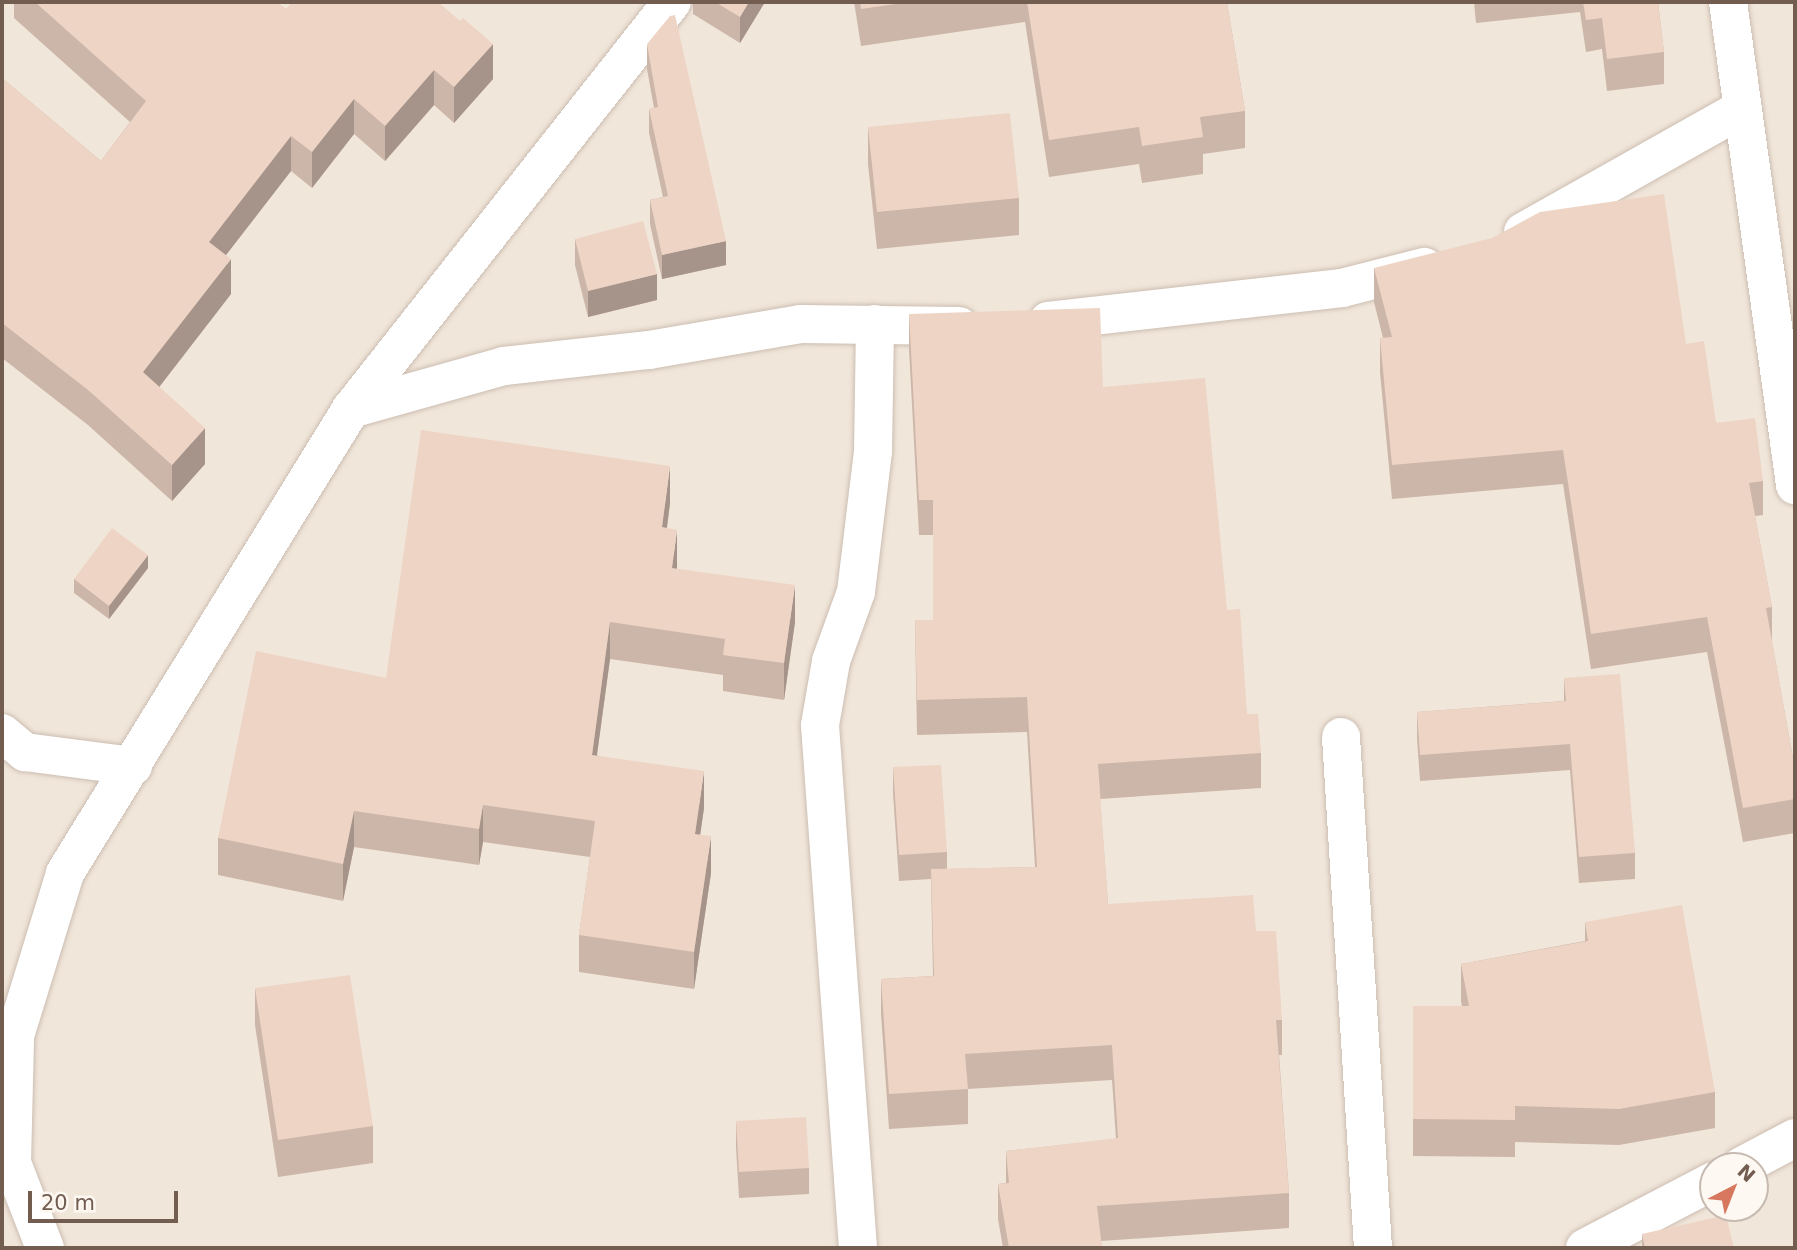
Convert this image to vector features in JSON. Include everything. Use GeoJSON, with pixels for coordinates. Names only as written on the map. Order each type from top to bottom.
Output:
{"type":"FeatureCollection","features":[{"type":"Feature","properties":{"kind":"street"},"geometry":{"type":"LineString","coordinates":[[45,1248],[12,1163],[15,1036],[65,873],[351,409],[672,2]]}},
{"type":"Feature","properties":{"kind":"street"},"geometry":{"type":"LineString","coordinates":[[1728,2],[1795,485]]}},
{"type":"Feature","properties":{"kind":"street"},"geometry":{"type":"LineString","coordinates":[[351,409],[504,366],[649,350],[801,324],[999,324],[1342,288],[1473,255],[1741,109]]}},
{"type":"Feature","properties":{"kind":"street"},"geometry":{"type":"LineString","coordinates":[[858,1248],[820,725],[831,661],[856,592],[860,566],[873,452],[875,324]]}},
{"type":"Feature","properties":{"kind":"street"},"geometry":{"type":"LineString","coordinates":[[2,733],[25,752],[133,766]]}},
{"type":"Feature","properties":{"kind":"street"},"geometry":{"type":"LineString","coordinates":[[1341,737],[1373,1248]]}},
{"type":"Feature","properties":{"kind":"street"},"geometry":{"type":"LineString","coordinates":[[1768,1152],[1795,1138]]}},
{"type":"Feature","properties":{"kind":"street"},"geometry":{"type":"LineString","coordinates":[[1585,1248],[1699,1188]]}},
{"type":"Feature","properties":{"kind":"shaded area"},"geometry":{"type":"Polygon","coordinates":[[[2,2],[1795,2],[1795,1248],[2,1248],[2,2]]]}},
{"type":"Feature","properties":{"kind":"building"},"geometry":{"type":"Polygon","coordinates":[[[35,2],[276,2],[286,9],[292,2],[438,2],[460,21],[463,18],[493,44],[454,87],[434,70],[385,126],[354,99],[312,152],[291,136],[209,242],[231,259],[143,372],[205,428],[172,465],[88,390],[2,323],[2,78],[101,161],[146,101],[35,2]]]}},
{"type":"Feature","properties":{"kind":"building"},"geometry":{"type":"Polygon","coordinates":[[[715,2],[749,2],[740,17],[715,2]]]}},
{"type":"Feature","properties":{"kind":"building"},"geometry":{"type":"Polygon","coordinates":[[[860,2],[910,2],[861,9],[860,2]]]}},
{"type":"Feature","properties":{"kind":"building"},"geometry":{"type":"Polygon","coordinates":[[[1027,2],[1227,2],[1245,111],[1200,117],[1203,137],[1142,146],[1139,127],[1049,140],[1027,2]]]}},
{"type":"Feature","properties":{"kind":"building"},"geometry":{"type":"Polygon","coordinates":[[[1583,2],[1658,2],[1664,52],[1607,59],[1602,18],[1586,20],[1583,2]]]}},
{"type":"Feature","properties":{"kind":"building"},"geometry":{"type":"Polygon","coordinates":[[[675,15],[726,241],[662,255],[650,200],[668,196],[649,109],[658,107],[647,44],[670,16],[675,15]]]}},
{"type":"Feature","properties":{"kind":"building"},"geometry":{"type":"Polygon","coordinates":[[[1010,113],[1019,198],[877,212],[868,127],[1010,113]]]}},
{"type":"Feature","properties":{"kind":"building"},"geometry":{"type":"Polygon","coordinates":[[[1664,194],[1686,344],[1704,341],[1716,423],[1755,418],[1763,481],[1749,483],[1772,607],[1766,608],[1795,769],[1795,799],[1743,808],[1707,617],[1591,634],[1563,450],[1392,465],[1380,338],[1392,337],[1374,268],[1492,238],[1540,212],[1664,194]]]}},
{"type":"Feature","properties":{"kind":"building"},"geometry":{"type":"Polygon","coordinates":[[[643,221],[657,274],[588,291],[575,239],[643,221]]]}},
{"type":"Feature","properties":{"kind":"building"},"geometry":{"type":"Polygon","coordinates":[[[1100,308],[1103,387],[1205,378],[1227,610],[1240,609],[1247,714],[1258,714],[1261,753],[1098,764],[1108,904],[1253,895],[1256,931],[1276,931],[1282,1020],[1276,1020],[1289,1193],[1097,1206],[1102,1248],[1009,1248],[998,1184],[1009,1183],[1006,1151],[1118,1138],[1112,1045],[965,1054],[968,1089],[889,1094],[881,979],[934,976],[931,869],[1037,867],[1027,697],[917,700],[915,620],[933,620],[933,500],[919,500],[909,314],[1100,308]]]}},
{"type":"Feature","properties":{"kind":"building"},"geometry":{"type":"Polygon","coordinates":[[[421,430],[670,466],[662,527],[677,530],[672,568],[795,585],[784,663],[723,655],[725,639],[610,622],[592,755],[704,771],[695,834],[711,836],[694,952],[579,935],[595,821],[483,805],[479,829],[354,811],[343,864],[218,838],[256,651],[386,678],[421,430]]]}},
{"type":"Feature","properties":{"kind":"building"},"geometry":{"type":"Polygon","coordinates":[[[112,528],[148,555],[109,606],[74,579],[112,528]]]}},
{"type":"Feature","properties":{"kind":"building"},"geometry":{"type":"Polygon","coordinates":[[[1620,674],[1635,853],[1579,857],[1570,744],[1420,755],[1417,712],[1566,701],[1564,678],[1620,674]]]}},
{"type":"Feature","properties":{"kind":"building"},"geometry":{"type":"Polygon","coordinates":[[[941,765],[947,852],[899,855],[893,767],[941,765]]]}},
{"type":"Feature","properties":{"kind":"building"},"geometry":{"type":"Polygon","coordinates":[[[1682,905],[1715,1092],[1619,1109],[1515,1106],[1515,1120],[1413,1119],[1413,1006],[1469,1006],[1461,964],[1588,941],[1585,922],[1682,905]]]}},
{"type":"Feature","properties":{"kind":"building"},"geometry":{"type":"Polygon","coordinates":[[[350,975],[373,1126],[278,1140],[255,988],[350,975]]]}},
{"type":"Feature","properties":{"kind":"building"},"geometry":{"type":"Polygon","coordinates":[[[806,1117],[809,1168],[739,1172],[736,1121],[806,1117]]]}},
{"type":"Feature","properties":{"kind":"building"},"geometry":{"type":"Polygon","coordinates":[[[1699,1221],[1728,1222],[1734,1248],[1645,1248],[1642,1234],[1699,1221]]]}}]}
